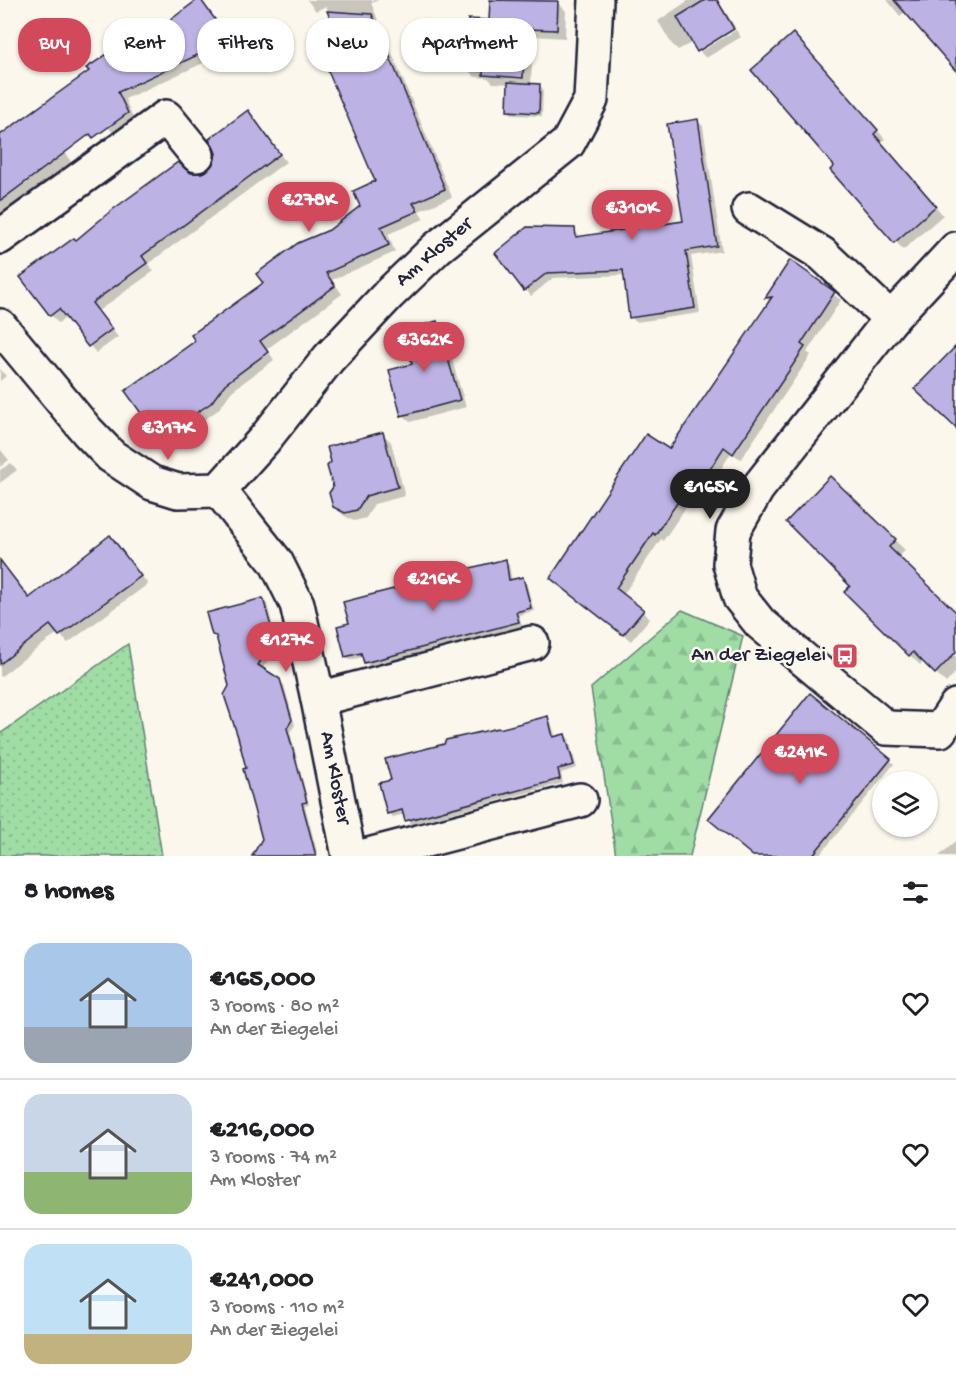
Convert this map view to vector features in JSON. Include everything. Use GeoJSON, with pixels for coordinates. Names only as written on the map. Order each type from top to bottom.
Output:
{"type":"FeatureCollection","features":[{"type":"Feature","properties":{"kind":"street","name":"Am Kloster"},"geometry":{"type":"LineString","coordinates":[[349,856],[297,604],[276,562],[219,490],[264,440],[329,358],[389,294],[437,248],[568,143],[591,100],[596,0]]}},
{"type":"Feature","properties":{"kind":"street"},"geometry":{"type":"LineString","coordinates":[[0,237],[166,117],[197,155]]}},
{"type":"Feature","properties":{"kind":"street"},"geometry":{"type":"LineString","coordinates":[[749,209],[822,254],[891,319]]}},
{"type":"Feature","properties":{"kind":"street"},"geometry":{"type":"LineString","coordinates":[[948,718],[886,728],[760,623],[740,598],[730,564],[733,531],[757,489],[891,319],[956,249]]}},
{"type":"Feature","properties":{"kind":"street"},"geometry":{"type":"LineString","coordinates":[[0,326],[87,431],[111,456],[152,483],[178,491],[219,490]]}},
{"type":"Feature","properties":{"kind":"street"},"geometry":{"type":"LineString","coordinates":[[318,699],[532,643]]}},
{"type":"Feature","properties":{"kind":"street"},"geometry":{"type":"LineString","coordinates":[[365,856],[580,800]]}},
{"type":"Feature","properties":{"kind":"green space"},"geometry":{"type":"Polygon","coordinates":[[[682,610],[743,636],[690,856],[616,856],[591,688],[682,610]]]}},
{"type":"Feature","properties":{"kind":"green space"},"geometry":{"type":"Polygon","coordinates":[[[128,644],[162,856],[0,856],[0,734],[128,644]]]}},
{"type":"Feature","properties":{"kind":"building"},"geometry":{"type":"Polygon","coordinates":[[[197,0],[201,0],[214,18],[197,18],[197,55],[185,61],[185,18],[173,18],[197,0]]]}},
{"type":"Feature","properties":{"kind":"building"},"geometry":{"type":"Polygon","coordinates":[[[490,0],[558,1],[557,30],[537,29],[537,18],[489,18],[490,0]]]}},
{"type":"Feature","properties":{"kind":"building"},"geometry":{"type":"Polygon","coordinates":[[[705,0],[717,0],[734,29],[697,52],[677,17],[705,0]]]}},
{"type":"Feature","properties":{"kind":"building"},"geometry":{"type":"Polygon","coordinates":[[[894,0],[956,0],[956,71],[894,0]]]}},
{"type":"Feature","properties":{"kind":"building"},"geometry":{"type":"Polygon","coordinates":[[[327,11],[372,14],[374,18],[330,18],[327,11]]]}},
{"type":"Feature","properties":{"kind":"building"},"geometry":{"type":"Polygon","coordinates":[[[793,33],[878,130],[874,134],[936,206],[894,243],[830,170],[834,166],[751,70],[793,33]]]}},
{"type":"Feature","properties":{"kind":"building"},"geometry":{"type":"Polygon","coordinates":[[[389,55],[445,189],[413,203],[418,211],[381,227],[389,245],[326,273],[335,286],[260,341],[268,352],[225,384],[211,403],[159,438],[125,391],[195,341],[191,335],[263,283],[256,274],[298,243],[329,230],[360,206],[353,191],[375,181],[328,72],[389,72],[389,55]]]}},
{"type":"Feature","properties":{"kind":"building"},"geometry":{"type":"Polygon","coordinates":[[[103,57],[103,72],[161,72],[118,92],[128,113],[93,138],[90,134],[0,201],[0,135],[88,72],[91,72],[91,65],[103,57]]]}},
{"type":"Feature","properties":{"kind":"building"},"geometry":{"type":"Polygon","coordinates":[[[483,72],[523,72],[523,78],[483,75],[483,72]]]}},
{"type":"Feature","properties":{"kind":"building"},"geometry":{"type":"Polygon","coordinates":[[[508,82],[540,84],[539,113],[507,111],[508,82]]]}},
{"type":"Feature","properties":{"kind":"building"},"geometry":{"type":"Polygon","coordinates":[[[248,110],[280,154],[142,256],[147,263],[92,303],[112,329],[88,347],[59,309],[50,316],[20,277],[74,238],[76,240],[112,210],[178,162],[191,173],[208,170],[214,162],[216,153],[209,139],[248,110]]]}},
{"type":"Feature","properties":{"kind":"building"},"geometry":{"type":"Polygon","coordinates":[[[698,119],[717,246],[686,251],[695,308],[629,318],[623,270],[547,273],[524,291],[495,253],[527,227],[575,228],[576,237],[683,221],[667,124],[698,119]]]}},
{"type":"Feature","properties":{"kind":"building"},"geometry":{"type":"Polygon","coordinates":[[[790,260],[835,292],[801,344],[805,347],[733,454],[724,447],[707,474],[700,470],[616,588],[644,610],[623,635],[550,578],[646,434],[669,449],[772,297],[765,298],[790,260]]]}},
{"type":"Feature","properties":{"kind":"building"},"geometry":{"type":"Polygon","coordinates":[[[437,321],[460,400],[401,416],[389,370],[412,364],[404,335],[413,328],[437,321]]]}},
{"type":"Feature","properties":{"kind":"building"},"geometry":{"type":"Polygon","coordinates":[[[956,346],[956,428],[914,389],[956,346]]]}},
{"type":"Feature","properties":{"kind":"building"},"geometry":{"type":"Polygon","coordinates":[[[383,432],[398,487],[366,496],[357,510],[345,513],[333,507],[329,493],[333,487],[327,466],[331,462],[327,447],[383,432]]]}},
{"type":"Feature","properties":{"kind":"building"},"geometry":{"type":"Polygon","coordinates":[[[830,476],[896,539],[889,547],[956,612],[956,652],[935,674],[913,652],[909,656],[844,592],[850,586],[786,522],[830,476]]]}},
{"type":"Feature","properties":{"kind":"building"},"geometry":{"type":"Polygon","coordinates":[[[110,535],[141,576],[59,636],[50,625],[0,664],[0,560],[29,598],[110,535]]]}},
{"type":"Feature","properties":{"kind":"building"},"geometry":{"type":"Polygon","coordinates":[[[506,559],[509,580],[523,577],[531,608],[516,612],[519,622],[364,663],[361,653],[345,657],[337,626],[349,623],[343,602],[401,587],[406,580],[426,591],[441,571],[447,574],[506,559]]]}},
{"type":"Feature","properties":{"kind":"building"},"geometry":{"type":"Polygon","coordinates":[[[263,598],[275,641],[258,665],[280,679],[292,720],[287,728],[307,802],[302,803],[316,856],[252,856],[262,839],[243,769],[246,768],[238,737],[224,695],[229,686],[216,636],[212,635],[206,613],[263,598]]]}},
{"type":"Feature","properties":{"kind":"building"},"geometry":{"type":"Polygon","coordinates":[[[810,693],[891,759],[881,771],[872,771],[872,782],[812,856],[753,856],[708,819],[810,693]]]}},
{"type":"Feature","properties":{"kind":"building"},"geometry":{"type":"Polygon","coordinates":[[[548,716],[553,737],[565,734],[574,765],[558,769],[560,779],[405,821],[402,810],[387,814],[379,783],[391,780],[385,759],[444,744],[446,740],[548,716]]]}},
{"type":"Feature","properties":{"kind":"place","name":"An der Ziegelei"},"geometry":{"type":"Point","coordinates":[845,656]}}]}
